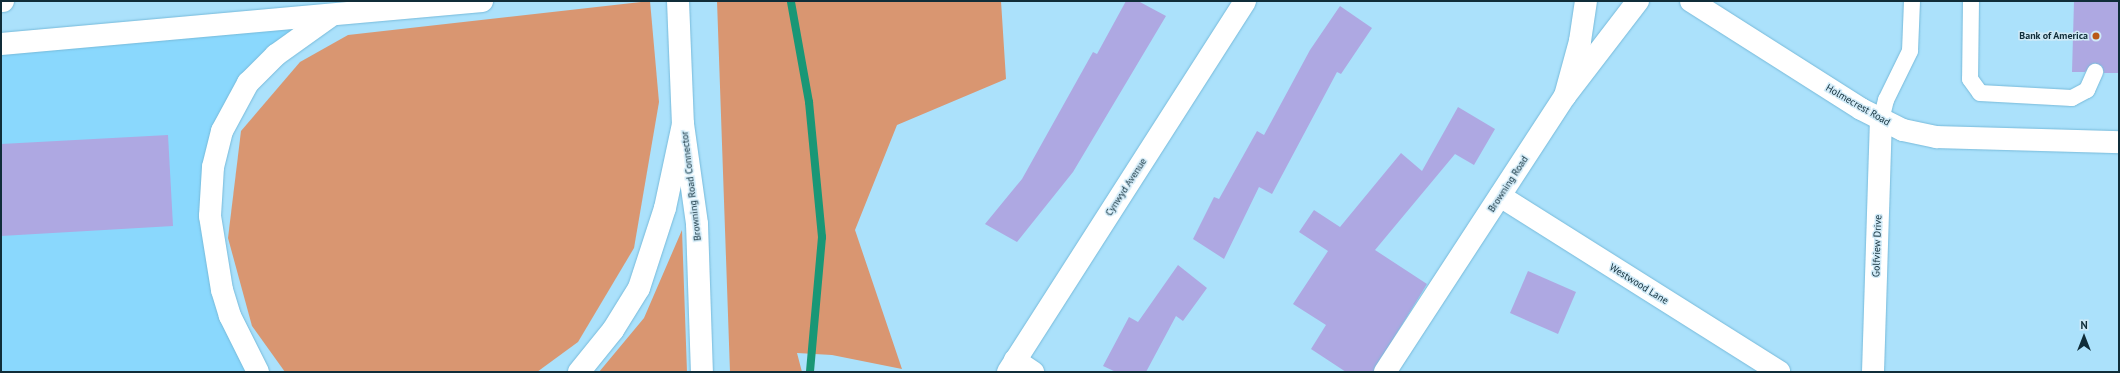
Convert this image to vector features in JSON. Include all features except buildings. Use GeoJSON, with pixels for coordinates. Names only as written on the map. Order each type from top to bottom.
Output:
{"type":"FeatureCollection","features":[{"type":"Feature","properties":{"kind":"main road"},"geometry":{"type":"LineString","coordinates":[[1,44],[330,16],[482,1]]}},
{"type":"Feature","properties":{"kind":"main road","name":"Cynwyd Avenue"},"geometry":{"type":"LineString","coordinates":[[1011,366],[1245,1]]}},
{"type":"Feature","properties":{"kind":"main road"},"geometry":{"type":"LineString","coordinates":[[1565,96],[1580,41],[1586,1]]}},
{"type":"Feature","properties":{"kind":"main road","name":"Browning Road"},"geometry":{"type":"LineString","coordinates":[[1385,372],[1565,96],[1638,1]]}},
{"type":"Feature","properties":{"kind":"main road","name":"Holmecrest Road"},"geometry":{"type":"LineString","coordinates":[[1691,1],[1881,120],[1903,130],[1937,137],[2119,142]]}},
{"type":"Feature","properties":{"kind":"main road","name":"Browning Road Connector"},"geometry":{"type":"LineString","coordinates":[[678,9],[683,124],[697,224],[702,372]]}},
{"type":"Feature","properties":{"kind":"main road"},"geometry":{"type":"LineString","coordinates":[[258,372],[230,316],[222,290],[210,216],[213,167],[222,131],[248,83],[276,55],[330,16]]}},
{"type":"Feature","properties":{"kind":"main road","name":"Golfview Drive"},"geometry":{"type":"LineString","coordinates":[[1873,372],[1881,120]]}},
{"type":"Feature","properties":{"kind":"main road"},"geometry":{"type":"LineString","coordinates":[[579,372],[613,330],[639,288],[665,208],[683,124]]}},
{"type":"Feature","properties":{"kind":"main road","name":"Westwood Lane"},"geometry":{"type":"LineString","coordinates":[[1500,196],[1779,372]]}},
{"type":"Feature","properties":{"kind":"main road"},"geometry":{"type":"LineString","coordinates":[[1011,366],[1033,372]]}},
{"type":"Feature","properties":{"kind":"lane"},"geometry":{"type":"LineString","coordinates":[[1881,120],[1886,100],[1910,51],[1912,1]]}},
{"type":"Feature","properties":{"kind":"lane"},"geometry":{"type":"LineString","coordinates":[[1971,1],[1970,79],[1980,93],[2072,98],[2087,90],[2095,72]]}},
{"type":"Feature","properties":{"kind":"shaded area"},"geometry":{"type":"Polygon","coordinates":[[[650,1],[659,102],[634,248],[578,342],[537,372],[285,372],[252,326],[228,238],[241,131],[300,62],[348,35],[650,1]]]}},
{"type":"Feature","properties":{"kind":"shaded area"},"geometry":{"type":"Polygon","coordinates":[[[717,1],[1001,1],[1006,79],[897,125],[855,230],[902,369],[832,355],[797,353],[802,372],[730,372],[717,1]]]}},
{"type":"Feature","properties":{"kind":"shaded area"},"geometry":{"type":"Polygon","coordinates":[[[330,16],[237,99],[210,216],[258,372],[1,372],[1,44],[330,16]]]}},
{"type":"Feature","properties":{"kind":"shaded area"},"geometry":{"type":"Polygon","coordinates":[[[682,230],[687,372],[599,372],[644,318],[682,230]]]}},
{"type":"Feature","properties":{"kind":"waterway"},"geometry":{"type":"LineString","coordinates":[[791,2],[809,102],[822,237],[810,372]]}},
{"type":"Feature","properties":{"kind":"place","name":"Bank of America"},"geometry":{"type":"Point","coordinates":[2096,36]}}]}
